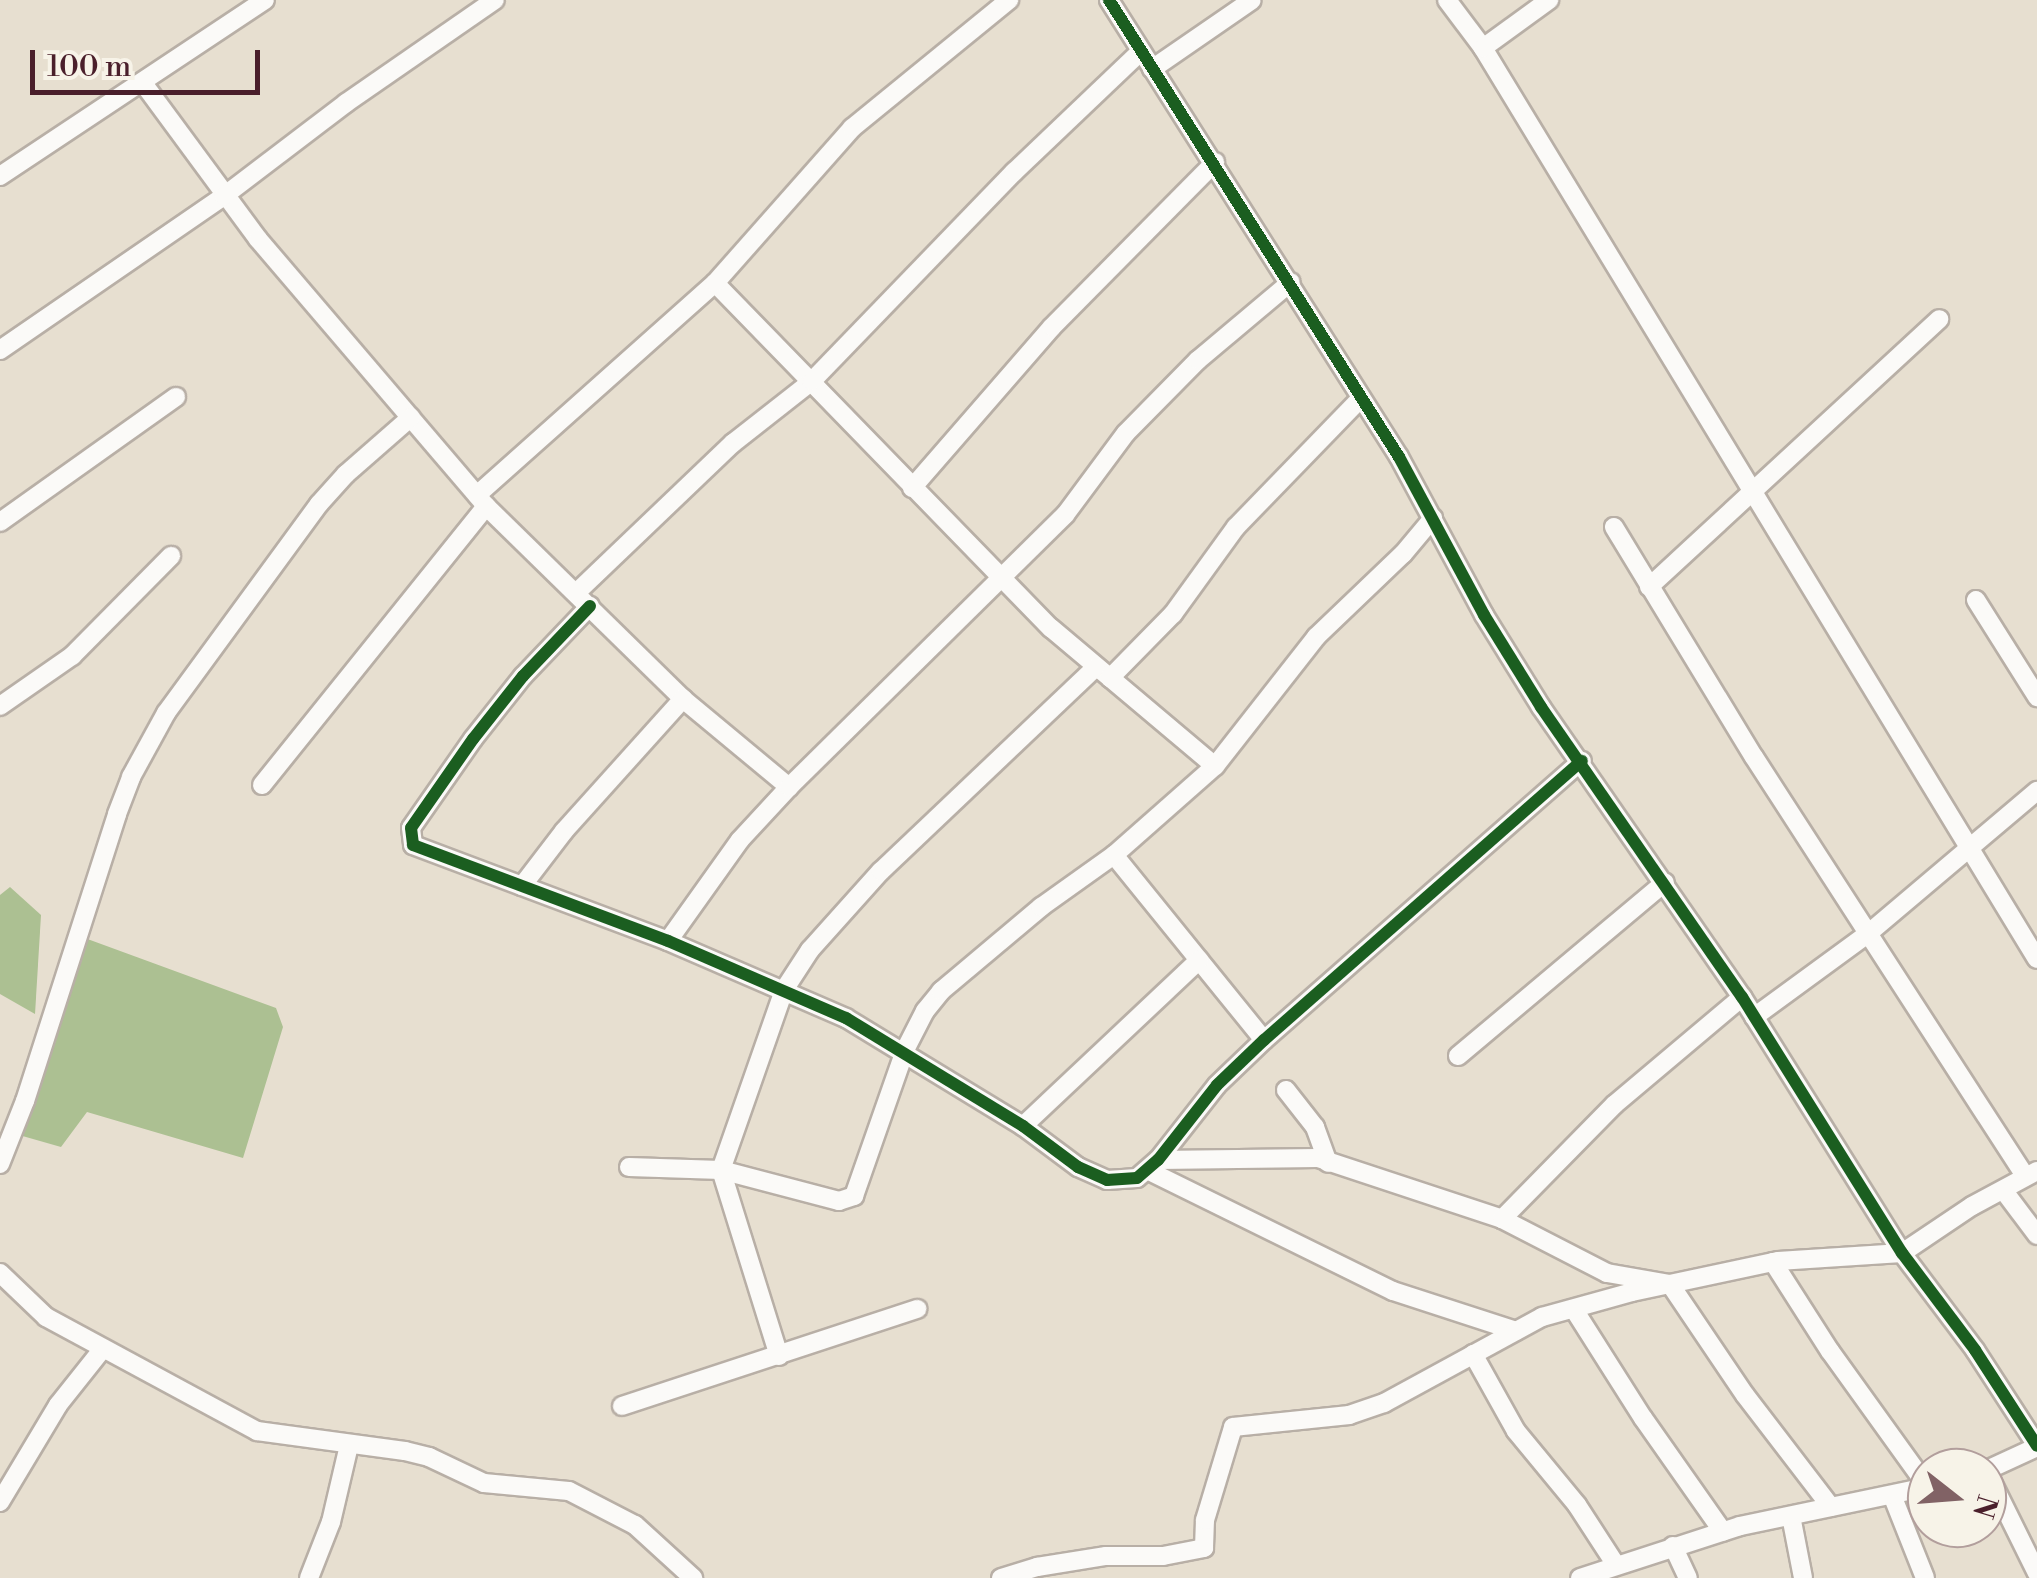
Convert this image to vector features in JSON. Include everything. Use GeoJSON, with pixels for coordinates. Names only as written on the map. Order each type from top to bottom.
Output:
{"type":"FeatureCollection","features":[{"type":"Feature","properties":{"kind":"street"},"geometry":{"type":"LineString","coordinates":[[0,176],[265,0]]}},
{"type":"Feature","properties":{"kind":"street"},"geometry":{"type":"LineString","coordinates":[[0,350],[224,196],[346,102],[495,0]]}},
{"type":"Feature","properties":{"kind":"street"},"geometry":{"type":"LineString","coordinates":[[262,785],[482,500],[715,283],[852,128],[1009,0]]}},
{"type":"Feature","properties":{"kind":"street"},"geometry":{"type":"LineString","coordinates":[[1109,0],[1291,282],[1433,518],[1484,615],[1742,997],[1902,1253],[1974,1350],[2037,1446],[2007,1461]]}},
{"type":"Feature","properties":{"kind":"street"},"geometry":{"type":"LineString","coordinates":[[1152,69],[1252,0]]}},
{"type":"Feature","properties":{"kind":"street"},"geometry":{"type":"LineString","coordinates":[[1447,0],[1483,48],[2037,959]]}},
{"type":"Feature","properties":{"kind":"street"},"geometry":{"type":"LineString","coordinates":[[1483,48],[1549,0]]}},
{"type":"Feature","properties":{"kind":"street"},"geometry":{"type":"LineString","coordinates":[[1141,51],[1014,172],[812,381],[733,443],[583,600],[410,828],[412,846],[668,941],[784,990],[905,1050],[1023,1126],[1078,1167],[1107,1180],[1137,1178],[1153,1165],[1217,1086],[1264,1040],[1582,761]]}},
{"type":"Feature","properties":{"kind":"street"},"geometry":{"type":"LineString","coordinates":[[144,83],[224,196],[482,500],[683,698],[788,787]]}},
{"type":"Feature","properties":{"kind":"street"},"geometry":{"type":"LineString","coordinates":[[912,488],[1052,326],[1215,162]]}},
{"type":"Feature","properties":{"kind":"street"},"geometry":{"type":"LineString","coordinates":[[668,941],[740,840],[788,787],[1065,515],[1126,433],[1198,360],[1291,282]]}},
{"type":"Feature","properties":{"kind":"street"},"geometry":{"type":"LineString","coordinates":[[715,283],[1000,578],[1103,673],[1215,766]]}},
{"type":"Feature","properties":{"kind":"street"},"geometry":{"type":"LineString","coordinates":[[1649,587],[1939,319]]}},
{"type":"Feature","properties":{"kind":"street"},"geometry":{"type":"LineString","coordinates":[[0,522],[176,398]]}},
{"type":"Feature","properties":{"kind":"street"},"geometry":{"type":"LineString","coordinates":[[780,1356],[721,1170],[784,990],[810,950],[881,871],[1173,614],[1236,527],[1360,399]]}},
{"type":"Feature","properties":{"kind":"street"},"geometry":{"type":"LineString","coordinates":[[0,1164],[25,1101],[130,777],[166,713],[319,504],[346,474],[411,417]]}},
{"type":"Feature","properties":{"kind":"street"},"geometry":{"type":"LineString","coordinates":[[629,1167],[721,1170],[839,1201],[854,1196],[905,1050],[925,1010],[941,991],[1041,907],[1114,854],[1215,766],[1316,636],[1403,554],[1433,518]]}},
{"type":"Feature","properties":{"kind":"street"},"geometry":{"type":"LineString","coordinates":[[1001,1578],[1037,1567],[1106,1556],[1163,1556],[1204,1548],[1205,1520],[1232,1427],[1349,1414],[1384,1403],[1542,1318],[1670,1284],[1774,1262],[1902,1253],[2031,1173],[1870,932],[1614,527]]}},
{"type":"Feature","properties":{"kind":"street"},"geometry":{"type":"LineString","coordinates":[[0,706],[72,656],[171,556]]}},
{"type":"Feature","properties":{"kind":"street"},"geometry":{"type":"LineString","coordinates":[[1976,600],[2037,697]]}},
{"type":"Feature","properties":{"kind":"street"},"geometry":{"type":"LineString","coordinates":[[522,886],[564,831],[683,698]]}},
{"type":"Feature","properties":{"kind":"street"},"geometry":{"type":"LineString","coordinates":[[1754,1017],[1870,932],[1969,844],[2037,791]]}},
{"type":"Feature","properties":{"kind":"street"},"geometry":{"type":"LineString","coordinates":[[1114,854],[1264,1040]]}},
{"type":"Feature","properties":{"kind":"street"},"geometry":{"type":"LineString","coordinates":[[1458,1056],[1664,882]]}},
{"type":"Feature","properties":{"kind":"street"},"geometry":{"type":"LineString","coordinates":[[1023,1126],[1199,960]]}},
{"type":"Feature","properties":{"kind":"street"},"geometry":{"type":"LineString","coordinates":[[1502,1219],[1614,1104],[1742,997]]}},
{"type":"Feature","properties":{"kind":"street"},"geometry":{"type":"LineString","coordinates":[[1286,1090],[1315,1127],[1328,1163]]}},
{"type":"Feature","properties":{"kind":"street"},"geometry":{"type":"LineString","coordinates":[[1153,1165],[1318,1158],[1502,1219],[1607,1273],[1670,1284],[1745,1395],[1831,1507]]}},
{"type":"Feature","properties":{"kind":"street"},"geometry":{"type":"LineString","coordinates":[[1153,1165],[1393,1291],[1516,1331]]}},
{"type":"Feature","properties":{"kind":"street"},"geometry":{"type":"LineString","coordinates":[[2004,1191],[2037,1235]]}},
{"type":"Feature","properties":{"kind":"street"},"geometry":{"type":"LineString","coordinates":[[1774,1262],[1830,1351],[1907,1458]]}},
{"type":"Feature","properties":{"kind":"street"},"geometry":{"type":"LineString","coordinates":[[0,1273],[46,1317],[257,1431],[429,1457],[484,1484],[569,1490],[634,1526],[693,1578]]}},
{"type":"Feature","properties":{"kind":"street"},"geometry":{"type":"LineString","coordinates":[[622,1406],[917,1309]]}},
{"type":"Feature","properties":{"kind":"street"},"geometry":{"type":"LineString","coordinates":[[1575,1311],[1723,1532]]}},
{"type":"Feature","properties":{"kind":"street"},"geometry":{"type":"LineString","coordinates":[[0,1502],[58,1405],[101,1350]]}},
{"type":"Feature","properties":{"kind":"street"},"geometry":{"type":"LineString","coordinates":[[1473,1354],[1516,1431],[1576,1504],[1616,1565]]}},
{"type":"Feature","properties":{"kind":"street"},"geometry":{"type":"LineString","coordinates":[[309,1578],[331,1522],[349,1444]]}},
{"type":"Feature","properties":{"kind":"street"},"geometry":{"type":"LineString","coordinates":[[1580,1578],[1723,1532],[1907,1491]]}},
{"type":"Feature","properties":{"kind":"street"},"geometry":{"type":"LineString","coordinates":[[1892,1495],[1925,1578]]}},
{"type":"Feature","properties":{"kind":"street"},"geometry":{"type":"LineString","coordinates":[[2007,1512],[2037,1573]]}},
{"type":"Feature","properties":{"kind":"street"},"geometry":{"type":"LineString","coordinates":[[1791,1516],[1803,1578]]}},
{"type":"Feature","properties":{"kind":"street"},"geometry":{"type":"LineString","coordinates":[[1674,1546],[1688,1578]]}},
{"type":"Feature","properties":{"kind":"green space"},"geometry":{"type":"Polygon","coordinates":[[[10,887],[41,915],[35,1014],[0,994],[0,895],[10,887]]]}},
{"type":"Feature","properties":{"kind":"green space"},"geometry":{"type":"Polygon","coordinates":[[[82,937],[276,1008],[283,1027],[243,1158],[87,1112],[61,1147],[19,1135],[82,937]]]}},
{"type":"Feature","properties":{"kind":"cycle path"},"geometry":{"type":"LineString","coordinates":[[1109,0],[1399,457],[1484,615],[1541,707],[1742,997],[1902,1253],[1975,1350],[2037,1446]]}},
{"type":"Feature","properties":{"kind":"cycle path"},"geometry":{"type":"LineString","coordinates":[[590,606],[523,676],[473,739],[411,828],[413,845],[668,941],[846,1018],[1023,1126],[1078,1167],[1107,1180],[1137,1178],[1158,1160],[1217,1085],[1264,1040],[1582,761]]}}]}
